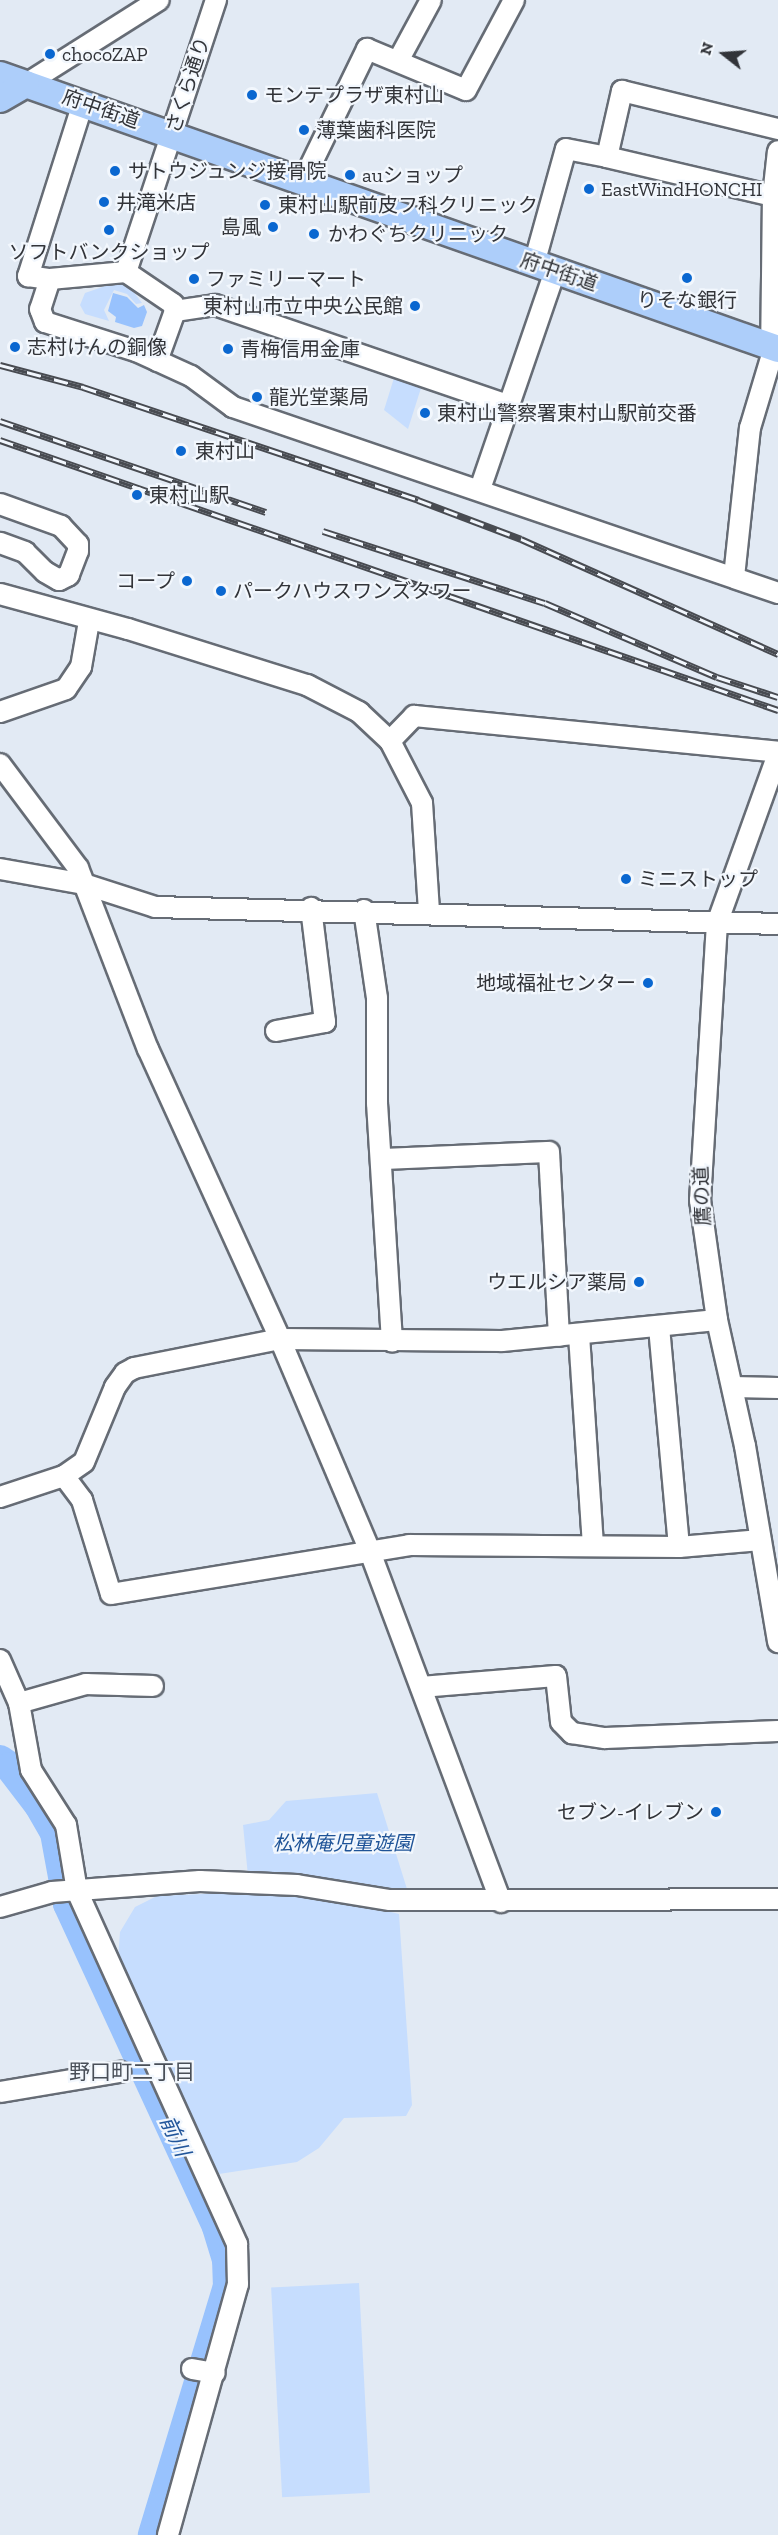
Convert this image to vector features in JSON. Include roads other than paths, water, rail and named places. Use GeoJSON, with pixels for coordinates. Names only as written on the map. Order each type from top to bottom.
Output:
{"type":"FeatureCollection","features":[{"type":"Feature","properties":{"kind":"main road","name":"府中街道"},"geometry":{"type":"LineString","coordinates":[[0,75],[774,348]]}},
{"type":"Feature","properties":{"kind":"main road"},"geometry":{"type":"LineString","coordinates":[[0,99],[26,84]]}},
{"type":"Feature","properties":{"kind":"street"},"geometry":{"type":"LineString","coordinates":[[26,84],[159,0]]}},
{"type":"Feature","properties":{"kind":"street","name":"さくら通り"},"geometry":{"type":"LineString","coordinates":[[126,272],[216,0]]}},
{"type":"Feature","properties":{"kind":"street"},"geometry":{"type":"LineString","coordinates":[[398,61],[430,0]]}},
{"type":"Feature","properties":{"kind":"street"},"geometry":{"type":"LineString","coordinates":[[303,181],[367,49],[466,90],[514,0]]}},
{"type":"Feature","properties":{"kind":"street"},"geometry":{"type":"LineString","coordinates":[[608,157],[622,91],[778,129]]}},
{"type":"Feature","properties":{"kind":"street"},"geometry":{"type":"LineString","coordinates":[[83,103],[28,276],[50,279],[126,272],[173,304],[175,311],[156,361]]}},
{"type":"Feature","properties":{"kind":"street"},"geometry":{"type":"LineString","coordinates":[[480,489],[507,405],[544,268],[566,148],[773,196]]}},
{"type":"Feature","properties":{"kind":"street"},"geometry":{"type":"LineString","coordinates":[[734,577],[750,428],[774,348],[773,196],[778,151]]}},
{"type":"Feature","properties":{"kind":"street"},"geometry":{"type":"LineString","coordinates":[[50,279],[39,309],[45,322],[156,361],[191,376],[233,407],[480,489],[778,593]]}},
{"type":"Feature","properties":{"kind":"street"},"geometry":{"type":"LineString","coordinates":[[175,311],[215,304],[507,405]]}},
{"type":"Feature","properties":{"kind":"street"},"geometry":{"type":"LineString","coordinates":[[0,504],[61,526],[78,551],[69,575],[60,580],[45,572],[25,552],[0,543]]}},
{"type":"Feature","properties":{"kind":"street"},"geometry":{"type":"LineString","coordinates":[[0,594],[89,621],[128,629],[307,685],[359,712],[390,741],[422,803],[429,912]]}},
{"type":"Feature","properties":{"kind":"street"},"geometry":{"type":"LineString","coordinates":[[0,712],[66,689],[81,667],[89,621]]}},
{"type":"Feature","properties":{"kind":"street"},"geometry":{"type":"LineString","coordinates":[[390,741],[414,716],[778,753]]}},
{"type":"Feature","properties":{"kind":"street","name":"鷹の道"},"geometry":{"type":"LineString","coordinates":[[778,753],[717,923],[700,1200],[717,1320],[733,1387],[776,1616],[778,1642]]}},
{"type":"Feature","properties":{"kind":"street"},"geometry":{"type":"LineString","coordinates":[[0,764],[78,868],[162,1080],[280,1339],[369,1549],[501,1902]]}},
{"type":"Feature","properties":{"kind":"street"},"geometry":{"type":"LineString","coordinates":[[0,869],[84,884],[155,907],[311,908],[778,924]]}},
{"type":"Feature","properties":{"kind":"street"},"geometry":{"type":"LineString","coordinates":[[276,1031],[326,1022],[311,908]]}},
{"type":"Feature","properties":{"kind":"street"},"geometry":{"type":"LineString","coordinates":[[364,910],[377,998],[377,1103],[392,1342]]}},
{"type":"Feature","properties":{"kind":"street"},"geometry":{"type":"LineString","coordinates":[[382,1159],[549,1152],[559,1336]]}},
{"type":"Feature","properties":{"kind":"street"},"geometry":{"type":"LineString","coordinates":[[0,1497],[64,1476],[84,1462],[94,1446],[115,1387],[125,1373],[280,1339],[392,1342],[502,1341],[717,1320]]}},
{"type":"Feature","properties":{"kind":"street"},"geometry":{"type":"LineString","coordinates":[[659,1327],[679,1547]]}},
{"type":"Feature","properties":{"kind":"street"},"geometry":{"type":"LineString","coordinates":[[579,1335],[593,1546]]}},
{"type":"Feature","properties":{"kind":"street"},"geometry":{"type":"LineString","coordinates":[[733,1387],[778,1388]]}},
{"type":"Feature","properties":{"kind":"street"},"geometry":{"type":"LineString","coordinates":[[64,1476],[82,1500],[111,1594],[369,1549],[409,1545],[679,1547],[761,1540]]}},
{"type":"Feature","properties":{"kind":"street"},"geometry":{"type":"LineString","coordinates":[[0,1660],[19,1703],[31,1770],[66,1825],[66,1891],[237,2244],[238,2284],[168,2535]]}},
{"type":"Feature","properties":{"kind":"street"},"geometry":{"type":"LineString","coordinates":[[421,1687],[556,1676],[561,1722],[572,1733],[605,1738],[778,1731]]}},
{"type":"Feature","properties":{"kind":"street"},"geometry":{"type":"LineString","coordinates":[[19,1703],[86,1684],[153,1686]]}},
{"type":"Feature","properties":{"kind":"street"},"geometry":{"type":"LineString","coordinates":[[0,1907],[66,1891],[200,1881],[297,1884],[390,1900],[501,1902],[778,1899]]}},
{"type":"Feature","properties":{"kind":"street"},"geometry":{"type":"LineString","coordinates":[[0,2092],[120,2072]]}},
{"type":"Feature","properties":{"kind":"street"},"geometry":{"type":"LineString","coordinates":[[192,2370],[214,2373]]}},
{"type":"Feature","properties":{"kind":"water"},"geometry":{"type":"Polygon","coordinates":[[[113,293],[127,297],[138,308],[144,305],[147,312],[142,326],[134,328],[115,322],[116,317],[108,311],[113,293]]]}},
{"type":"Feature","properties":{"kind":"waterway","name":"前川"},"geometry":{"type":"LineString","coordinates":[[0,1760],[10,1767],[39,1805],[55,1833],[68,1904],[217,2227],[227,2259],[228,2286],[153,2535]]}},
{"type":"Feature","properties":{"kind":"railway"},"geometry":{"type":"LineString","coordinates":[[0,365],[83,387],[418,500],[521,539],[778,654]]}},
{"type":"Feature","properties":{"kind":"railway"},"geometry":{"type":"LineString","coordinates":[[0,421],[266,512]]}},
{"type":"Feature","properties":{"kind":"railway"},"geometry":{"type":"LineString","coordinates":[[0,440],[778,710]]}},
{"type":"Feature","properties":{"kind":"railway"},"geometry":{"type":"LineString","coordinates":[[323,531],[545,603],[717,677],[778,697]]}},
{"type":"Feature","properties":{"kind":"place","name":"chocoZAP"},"geometry":{"type":"Point","coordinates":[50,54]}},
{"type":"Feature","properties":{"kind":"place","name":"モンテプラザ東村山"},"geometry":{"type":"Point","coordinates":[252,95]}},
{"type":"Feature","properties":{"kind":"place","name":"薄葉歯科医院"},"geometry":{"type":"Point","coordinates":[304,130]}},
{"type":"Feature","properties":{"kind":"place","name":"サトウジュンジ接骨院"},"geometry":{"type":"Point","coordinates":[115,171]}},
{"type":"Feature","properties":{"kind":"place","name":"auショップ"},"geometry":{"type":"Point","coordinates":[350,175]}},
{"type":"Feature","properties":{"kind":"place","name":"EastWindHONCHI"},"geometry":{"type":"Point","coordinates":[589,189]}},
{"type":"Feature","properties":{"kind":"place","name":"井滝米店"},"geometry":{"type":"Point","coordinates":[104,202]}},
{"type":"Feature","properties":{"kind":"place","name":"東村山駅前皮フ科クリニック"},"geometry":{"type":"Point","coordinates":[265,205]}},
{"type":"Feature","properties":{"kind":"place","name":"島風"},"geometry":{"type":"Point","coordinates":[273,227]}},
{"type":"Feature","properties":{"kind":"place","name":"ソフトバンクショップ"},"geometry":{"type":"Point","coordinates":[109,230]}},
{"type":"Feature","properties":{"kind":"place","name":"かわぐちクリニック"},"geometry":{"type":"Point","coordinates":[314,234]}},
{"type":"Feature","properties":{"kind":"place","name":"りそな銀行"},"geometry":{"type":"Point","coordinates":[687,278]}},
{"type":"Feature","properties":{"kind":"place","name":"ファミリーマート"},"geometry":{"type":"Point","coordinates":[194,279]}},
{"type":"Feature","properties":{"kind":"place","name":"東村山市立中央公民館"},"geometry":{"type":"Point","coordinates":[415,306]}},
{"type":"Feature","properties":{"kind":"place","name":"志村けんの銅像"},"geometry":{"type":"Point","coordinates":[15,347]}},
{"type":"Feature","properties":{"kind":"place","name":"青梅信用金庫"},"geometry":{"type":"Point","coordinates":[228,349]}},
{"type":"Feature","properties":{"kind":"place","name":"龍光堂薬局"},"geometry":{"type":"Point","coordinates":[257,397]}},
{"type":"Feature","properties":{"kind":"place","name":"東村山警察署東村山駅前交番"},"geometry":{"type":"Point","coordinates":[425,413]}},
{"type":"Feature","properties":{"kind":"place","name":"東村山"},"geometry":{"type":"Point","coordinates":[181,451]}},
{"type":"Feature","properties":{"kind":"place","name":"東村山駅"},"geometry":{"type":"Point","coordinates":[137,495]}},
{"type":"Feature","properties":{"kind":"place","name":"コープ"},"geometry":{"type":"Point","coordinates":[187,581]}},
{"type":"Feature","properties":{"kind":"place","name":"パークハウスワンズタワー"},"geometry":{"type":"Point","coordinates":[221,591]}},
{"type":"Feature","properties":{"kind":"place","name":"ミニストップ"},"geometry":{"type":"Point","coordinates":[626,879]}},
{"type":"Feature","properties":{"kind":"place","name":"地域福祉センター"},"geometry":{"type":"Point","coordinates":[648,983]}},
{"type":"Feature","properties":{"kind":"place","name":"ウエルシア薬局"},"geometry":{"type":"Point","coordinates":[639,1282]}},
{"type":"Feature","properties":{"kind":"place","name":"セブン-イレブン"},"geometry":{"type":"Point","coordinates":[716,1812]}},
{"type":"Feature","properties":{"kind":"district","name":"野口町二丁目"},"geometry":{"type":"Point","coordinates":[132,2072]}},
{"type":"Feature","properties":{"kind":"park label","name":"松林庵児童遊園"},"geometry":{"type":"Point","coordinates":[343,1843]}}]}
